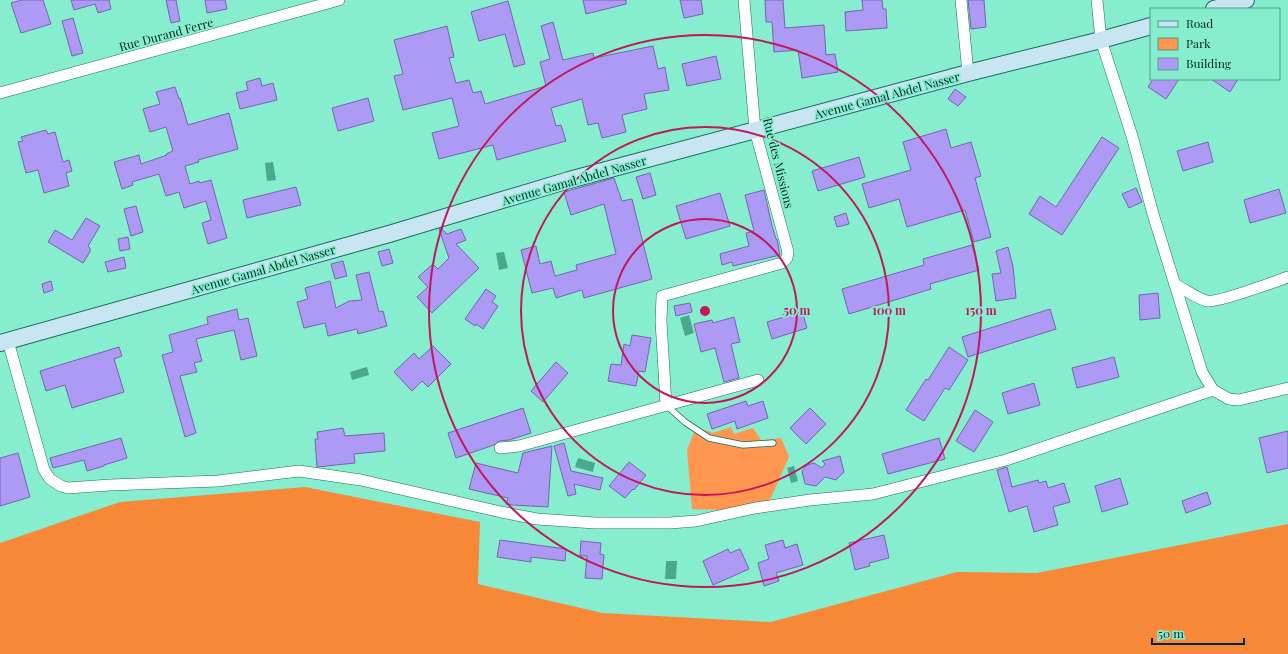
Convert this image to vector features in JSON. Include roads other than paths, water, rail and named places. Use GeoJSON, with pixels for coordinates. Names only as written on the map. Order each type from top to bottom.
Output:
{"type":"FeatureCollection","features":[{"type":"Feature","properties":{"kind":"street","name":"Rue Durand Ferre"},"geometry":{"type":"LineString","coordinates":[[0,93],[339,0]]}},
{"type":"Feature","properties":{"kind":"street","name":"Rue des Missions"},"geometry":{"type":"LineString","coordinates":[[666,405],[661,321],[662,296],[782,263],[787,258],[788,252],[755,130],[744,0]]}},
{"type":"Feature","properties":{"kind":"street"},"geometry":{"type":"LineString","coordinates":[[961,0],[968,73]]}},
{"type":"Feature","properties":{"kind":"street"},"geometry":{"type":"LineString","coordinates":[[1097,0],[1101,40],[1132,136],[1153,214],[1202,372],[1213,390],[1229,399],[1239,400],[1288,388]]}},
{"type":"Feature","properties":{"kind":"street"},"geometry":{"type":"LineString","coordinates":[[1218,8],[1246,0]]}},
{"type":"Feature","properties":{"kind":"street","name":"Avenue Gamal Abdel Nasser"},"geometry":{"type":"LineString","coordinates":[[4,342],[381,236],[569,180],[968,73],[1150,26]]}},
{"type":"Feature","properties":{"kind":"street"},"geometry":{"type":"LineString","coordinates":[[1176,285],[1197,297],[1208,301],[1220,299],[1288,277]]}},
{"type":"Feature","properties":{"kind":"street"},"geometry":{"type":"LineString","coordinates":[[4,342],[44,470],[50,479],[61,486],[68,488],[218,481],[299,471],[361,480],[501,512],[530,517],[595,523],[670,523],[696,521],[754,508],[810,500],[873,494],[1006,460],[1213,390]]}},
{"type":"Feature","properties":{"kind":"street"},"geometry":{"type":"LineString","coordinates":[[500,448],[519,446],[758,380]]}},
{"type":"Feature","properties":{"kind":"lane"},"geometry":{"type":"LineString","coordinates":[[666,405],[685,422],[708,438],[743,445],[774,443]]}},
{"type":"Feature","properties":{"kind":"water"},"geometry":{"type":"Polygon","coordinates":[[[273,162],[276,180],[267,181],[265,163],[273,162]]]}},
{"type":"Feature","properties":{"kind":"water"},"geometry":{"type":"Polygon","coordinates":[[[504,252],[508,268],[499,270],[496,253],[504,252]]]}},
{"type":"Feature","properties":{"kind":"water"},"geometry":{"type":"Polygon","coordinates":[[[689,315],[694,333],[685,336],[680,318],[689,315]]]}},
{"type":"Feature","properties":{"kind":"water"},"geometry":{"type":"Polygon","coordinates":[[[367,367],[369,375],[352,380],[350,372],[367,367]]]}},
{"type":"Feature","properties":{"kind":"water"},"geometry":{"type":"Polygon","coordinates":[[[578,458],[595,463],[593,472],[575,467],[578,458]]]}},
{"type":"Feature","properties":{"kind":"water"},"geometry":{"type":"Polygon","coordinates":[[[794,466],[798,481],[791,483],[787,468],[794,466]]]}},
{"type":"Feature","properties":{"kind":"water"},"geometry":{"type":"Polygon","coordinates":[[[666,561],[677,561],[676,579],[665,579],[666,561]]]}}]}
